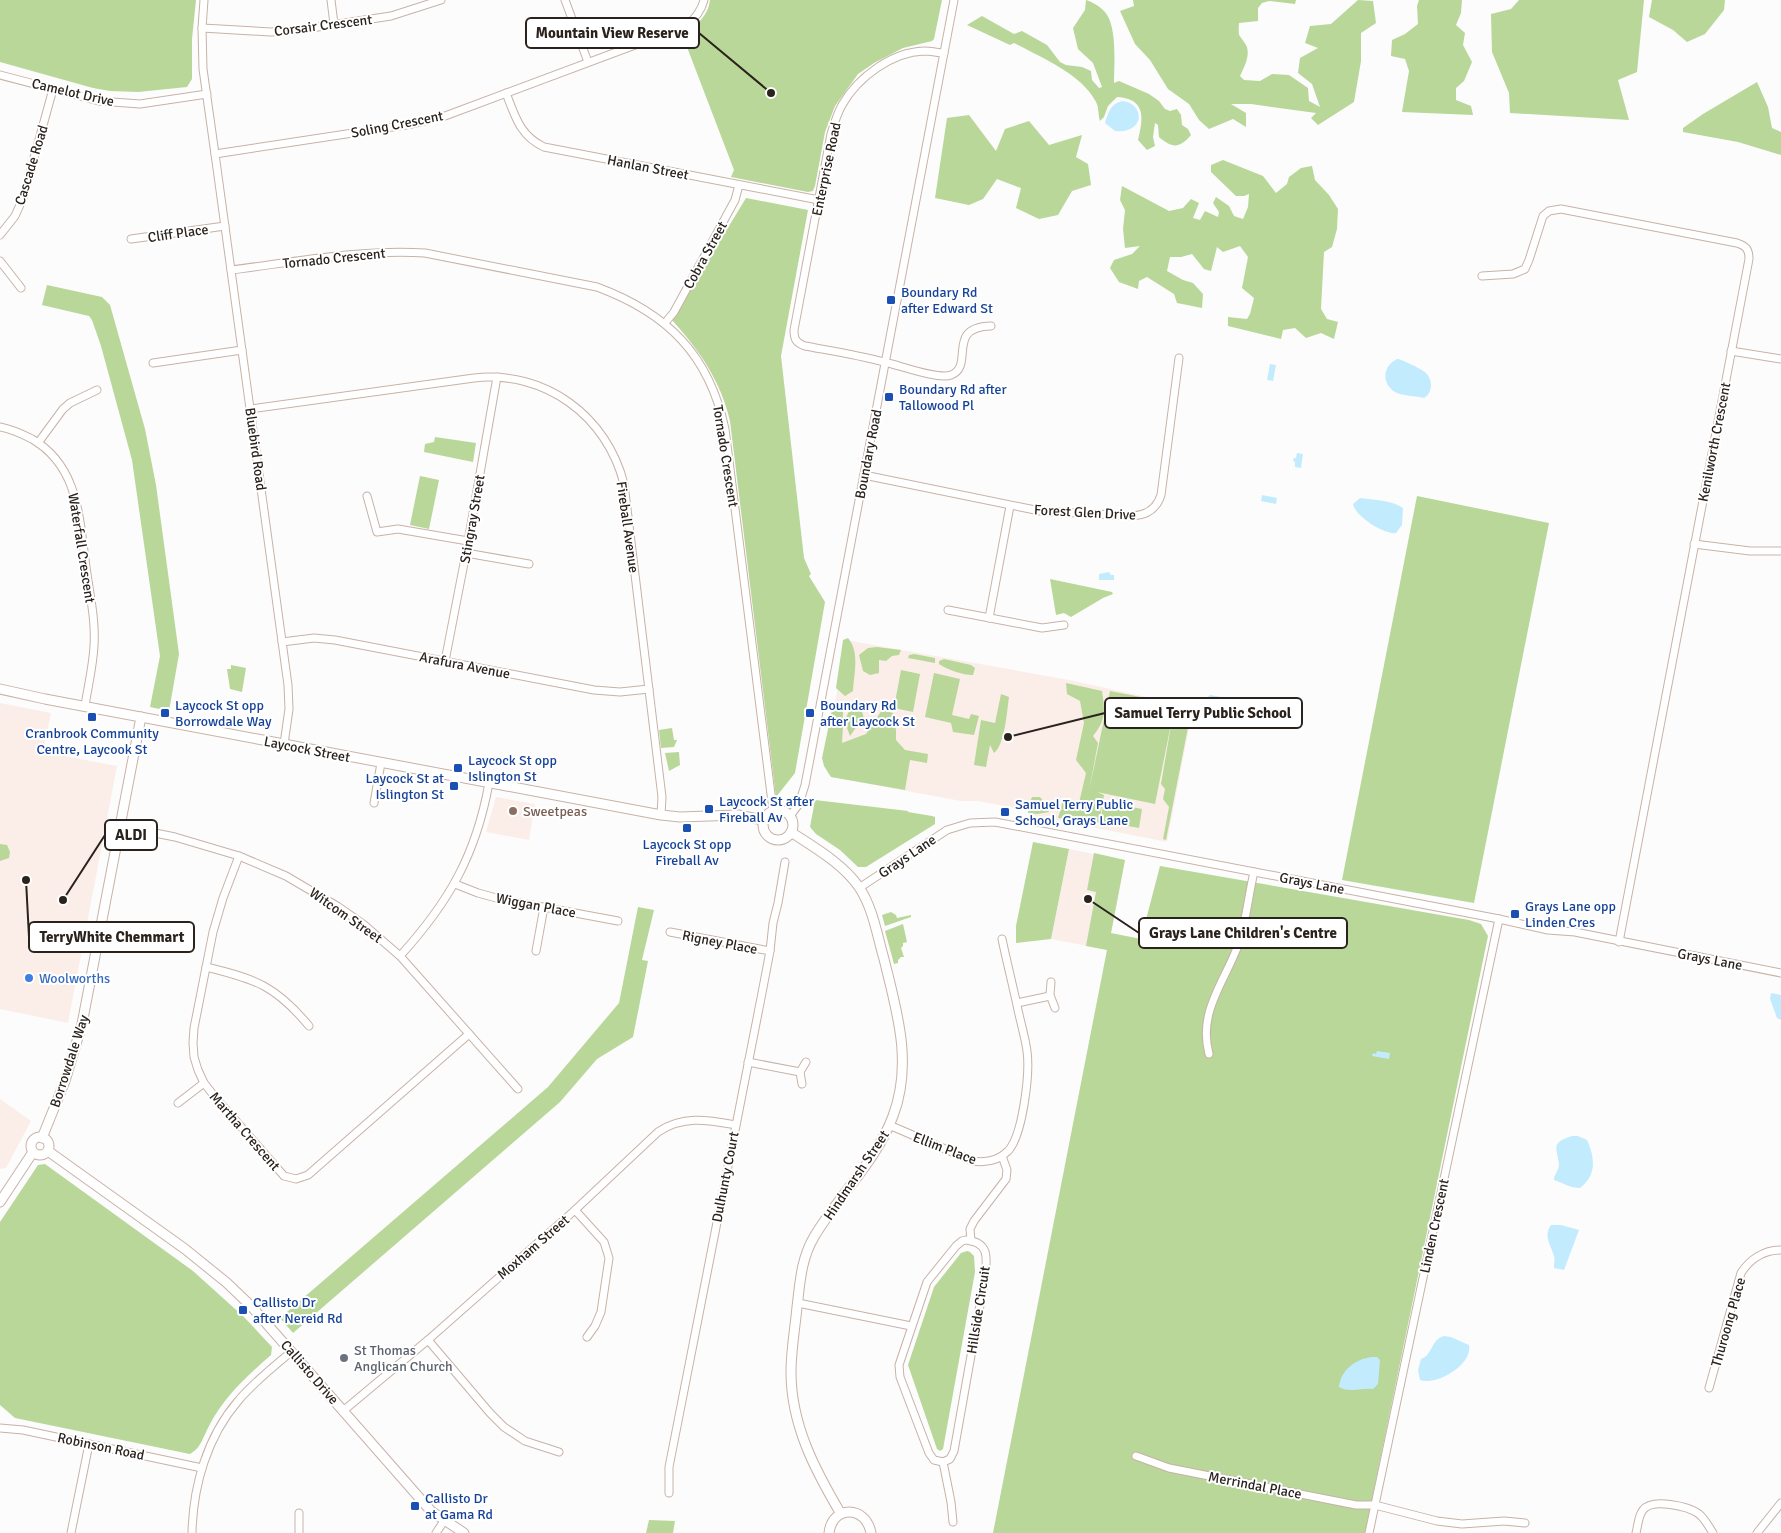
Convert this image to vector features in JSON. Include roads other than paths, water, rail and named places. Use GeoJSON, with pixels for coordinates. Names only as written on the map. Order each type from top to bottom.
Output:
{"type":"FeatureCollection","features":[{"type":"Feature","properties":{"kind":"street"},"geometry":{"type":"LineString","coordinates":[[204,0],[202,28],[203,68],[215,154]]}},
{"type":"Feature","properties":{"kind":"street"},"geometry":{"type":"LineString","coordinates":[[331,0],[334,24]]}},
{"type":"Feature","properties":{"kind":"street","name":"Corsair Crescent"},"geometry":{"type":"LineString","coordinates":[[202,28],[271,32],[298,30],[396,15],[441,0]]}},
{"type":"Feature","properties":{"kind":"street"},"geometry":{"type":"LineString","coordinates":[[565,0],[588,62]]}},
{"type":"Feature","properties":{"kind":"street","name":"Soling Crescent"},"geometry":{"type":"LineString","coordinates":[[215,154],[420,123],[445,116],[686,26],[700,12],[704,0]]}},
{"type":"Feature","properties":{"kind":"street","name":"Boundary Road"},"geometry":{"type":"LineString","coordinates":[[790,816],[799,804],[806,780],[954,0]]}},
{"type":"Feature","properties":{"kind":"street","name":"Enterprise Road"},"geometry":{"type":"LineString","coordinates":[[886,362],[799,344],[794,338],[794,330],[835,121],[843,104],[852,91],[870,74],[898,57],[924,51],[944,53]]}},
{"type":"Feature","properties":{"kind":"street","name":"Camelot Drive"},"geometry":{"type":"LineString","coordinates":[[0,75],[99,101],[140,104],[207,94]]}},
{"type":"Feature","properties":{"kind":"street","name":"Cascade Road"},"geometry":{"type":"LineString","coordinates":[[0,235],[15,216],[23,198],[53,89]]}},
{"type":"Feature","properties":{"kind":"street","name":"Hanlan Street"},"geometry":{"type":"LineString","coordinates":[[506,93],[520,128],[530,139],[544,146],[819,200]]}},
{"type":"Feature","properties":{"kind":"street","name":"Bluebird Road"},"geometry":{"type":"LineString","coordinates":[[215,154],[289,698],[284,744]]}},
{"type":"Feature","properties":{"kind":"street","name":"Cobra Street"},"geometry":{"type":"LineString","coordinates":[[665,323],[674,312],[735,200],[739,185]]}},
{"type":"Feature","properties":{"kind":"street","name":"Kenilworth Crescent"},"geometry":{"type":"LineString","coordinates":[[1482,276],[1514,274],[1525,269],[1540,221],[1545,214],[1553,210],[1570,211],[1737,243],[1747,249],[1749,259],[1619,942]]}},
{"type":"Feature","properties":{"kind":"street","name":"Cliff Place"},"geometry":{"type":"LineString","coordinates":[[130,239],[225,226]]}},
{"type":"Feature","properties":{"kind":"street","name":"Tornado Crescent"},"geometry":{"type":"LineString","coordinates":[[231,270],[372,252],[425,253],[596,287],[620,296],[665,323],[694,355],[712,385],[725,429],[773,810]]}},
{"type":"Feature","properties":{"kind":"street"},"geometry":{"type":"LineString","coordinates":[[0,261],[21,288]]}},
{"type":"Feature","properties":{"kind":"street"},"geometry":{"type":"LineString","coordinates":[[886,362],[918,372],[943,376],[951,375],[959,367],[968,333],[977,327],[991,326]]}},
{"type":"Feature","properties":{"kind":"street"},"geometry":{"type":"LineString","coordinates":[[153,363],[242,350]]}},
{"type":"Feature","properties":{"kind":"street"},"geometry":{"type":"LineString","coordinates":[[1731,351],[1781,359]]}},
{"type":"Feature","properties":{"kind":"street","name":"Forest Glen Drive"},"geometry":{"type":"LineString","coordinates":[[864,475],[1045,512],[1133,516],[1144,514],[1154,508],[1160,500],[1179,358]]}},
{"type":"Feature","properties":{"kind":"street","name":"Fireball Avenue"},"geometry":{"type":"LineString","coordinates":[[250,409],[465,379],[498,377],[516,379],[542,387],[568,401],[589,418],[612,451],[620,470],[625,493],[662,797],[661,816]]}},
{"type":"Feature","properties":{"kind":"street","name":"Stingray Street"},"geometry":{"type":"LineString","coordinates":[[445,661],[498,377]]}},
{"type":"Feature","properties":{"kind":"street"},"geometry":{"type":"LineString","coordinates":[[38,443],[63,409],[70,403],[97,390]]}},
{"type":"Feature","properties":{"kind":"street","name":"Waterfall Crescent"},"geometry":{"type":"LineString","coordinates":[[0,427],[21,433],[38,443],[54,457],[65,472],[73,488],[78,508],[94,628],[93,653],[85,706]]}},
{"type":"Feature","properties":{"kind":"street"},"geometry":{"type":"LineString","coordinates":[[368,496],[378,532],[398,529],[468,541]]}},
{"type":"Feature","properties":{"kind":"street"},"geometry":{"type":"LineString","coordinates":[[989,618],[1010,506]]}},
{"type":"Feature","properties":{"kind":"street"},"geometry":{"type":"LineString","coordinates":[[1694,544],[1750,551],[1781,551]]}},
{"type":"Feature","properties":{"kind":"street"},"geometry":{"type":"LineString","coordinates":[[466,553],[529,564]]}},
{"type":"Feature","properties":{"kind":"street"},"geometry":{"type":"LineString","coordinates":[[948,610],[1042,628],[1064,624]]}},
{"type":"Feature","properties":{"kind":"street","name":"Arafura Avenue"},"geometry":{"type":"LineString","coordinates":[[282,642],[314,638],[335,640],[594,690],[620,692],[649,689]]}},
{"type":"Feature","properties":{"kind":"street","name":"Laycock Street"},"geometry":{"type":"LineString","coordinates":[[0,689],[661,816],[738,816],[763,820]]}},
{"type":"Feature","properties":{"kind":"street","name":"Borrowdale Way"},"geometry":{"type":"LineString","coordinates":[[0,1202],[4,1188],[33,1152],[32,1142],[37,1138],[42,1138],[70,1066],[82,1024],[141,717]]}},
{"type":"Feature","properties":{"kind":"street"},"geometry":{"type":"LineString","coordinates":[[374,804],[381,763]]}},
{"type":"Feature","properties":{"kind":"street"},"geometry":{"type":"LineString","coordinates":[[400,956],[425,928],[456,884],[477,833],[490,783]]}},
{"type":"Feature","properties":{"kind":"street"},"geometry":{"type":"LineString","coordinates":[[773,810],[782,810],[790,816],[793,827],[784,839],[774,840],[766,834],[762,825],[763,820],[773,810]]}},
{"type":"Feature","properties":{"kind":"street","name":"Grays Lane"},"geometry":{"type":"LineString","coordinates":[[859,888],[946,830],[964,824],[982,822],[1007,824],[1548,930],[1575,932],[1781,973]]}},
{"type":"Feature","properties":{"kind":"street","name":"Witcom Street"},"geometry":{"type":"LineString","coordinates":[[120,826],[175,837],[239,856],[286,876],[324,897],[363,924],[400,956],[518,1089]]}},
{"type":"Feature","properties":{"kind":"street","name":"Hindmarsh Street"},"geometry":{"type":"LineString","coordinates":[[791,832],[837,865],[859,888],[870,910],[899,1018],[903,1042],[904,1060],[900,1089],[896,1109],[889,1126],[877,1148],[811,1243],[802,1268],[791,1372],[796,1417],[810,1458],[841,1514]]}},
{"type":"Feature","properties":{"kind":"street","name":"Martha Crescent"},"geometry":{"type":"LineString","coordinates":[[239,856],[219,911],[206,967],[193,1043],[196,1064],[204,1082],[281,1174],[290,1179],[300,1179],[308,1175],[469,1034]]}},
{"type":"Feature","properties":{"kind":"street","name":"Dulhunty Court"},"geometry":{"type":"LineString","coordinates":[[669,1493],[668,1468],[770,951],[773,923],[785,862]]}},
{"type":"Feature","properties":{"kind":"street"},"geometry":{"type":"LineString","coordinates":[[1209,1054],[1206,1038],[1210,1011],[1216,993],[1237,948],[1254,872]]}},
{"type":"Feature","properties":{"kind":"street","name":"Wiggan Place"},"geometry":{"type":"LineString","coordinates":[[456,884],[478,893],[618,921]]}},
{"type":"Feature","properties":{"kind":"street"},"geometry":{"type":"LineString","coordinates":[[536,951],[544,907]]}},
{"type":"Feature","properties":{"kind":"street","name":"Linden Crescent"},"geometry":{"type":"LineString","coordinates":[[1369,1533],[1499,919]]}},
{"type":"Feature","properties":{"kind":"street","name":"Rigney Place"},"geometry":{"type":"LineString","coordinates":[[670,932],[770,951]]}},
{"type":"Feature","properties":{"kind":"street"},"geometry":{"type":"LineString","coordinates":[[952,1522],[951,1502],[943,1462],[934,1460],[929,1453],[900,1377],[899,1360],[924,1287],[932,1274],[958,1243],[970,1240],[970,1229],[974,1221],[1006,1179],[1007,1170],[1002,1156],[1009,1150],[1015,1139],[1027,1078],[1026,1043],[1002,939]]}},
{"type":"Feature","properties":{"kind":"street"},"geometry":{"type":"LineString","coordinates":[[206,967],[241,975],[269,988],[288,1002],[310,1026]]}},
{"type":"Feature","properties":{"kind":"street"},"geometry":{"type":"LineString","coordinates":[[1051,982],[1050,996],[1055,1008]]}},
{"type":"Feature","properties":{"kind":"street"},"geometry":{"type":"LineString","coordinates":[[1016,1003],[1050,996]]}},
{"type":"Feature","properties":{"kind":"street"},"geometry":{"type":"LineString","coordinates":[[748,1062],[800,1072]]}},
{"type":"Feature","properties":{"kind":"street"},"geometry":{"type":"LineString","coordinates":[[802,1084],[800,1072],[806,1062]]}},
{"type":"Feature","properties":{"kind":"street"},"geometry":{"type":"LineString","coordinates":[[178,1103],[204,1082]]}},
{"type":"Feature","properties":{"kind":"street","name":"Moxham Street"},"geometry":{"type":"LineString","coordinates":[[343,1411],[428,1340],[575,1210],[651,1137],[665,1128],[695,1119],[736,1125]]}},
{"type":"Feature","properties":{"kind":"street","name":"Ellim Place"},"geometry":{"type":"LineString","coordinates":[[889,1126],[973,1161],[984,1162],[1002,1156]]}},
{"type":"Feature","properties":{"kind":"street"},"geometry":{"type":"LineString","coordinates":[[33,1152],[41,1156],[48,1151],[48,1143],[42,1138]]}},
{"type":"Feature","properties":{"kind":"street","name":"Callisto Drive"},"geometry":{"type":"LineString","coordinates":[[48,1151],[209,1267],[251,1306],[420,1499],[444,1521],[464,1533]]}},
{"type":"Feature","properties":{"kind":"street"},"geometry":{"type":"LineString","coordinates":[[575,1210],[604,1242],[609,1258],[600,1314],[595,1326],[587,1337]]}},
{"type":"Feature","properties":{"kind":"street","name":"Hillside Circuit"},"geometry":{"type":"LineString","coordinates":[[943,1462],[950,1459],[954,1451],[986,1277],[984,1249],[979,1243],[970,1240]]}},
{"type":"Feature","properties":{"kind":"street","name":"Thuroong Place"},"geometry":{"type":"LineString","coordinates":[[1709,1388],[1741,1273],[1748,1263],[1757,1256],[1768,1251],[1781,1250]]}},
{"type":"Feature","properties":{"kind":"street"},"geometry":{"type":"LineString","coordinates":[[798,1303],[911,1326]]}},
{"type":"Feature","properties":{"kind":"street"},"geometry":{"type":"LineString","coordinates":[[428,1340],[504,1427],[526,1441],[559,1452]]}},
{"type":"Feature","properties":{"kind":"street"},"geometry":{"type":"LineString","coordinates":[[192,1533],[194,1503],[202,1468],[216,1434],[237,1402],[291,1352]]}},
{"type":"Feature","properties":{"kind":"street","name":"Robinson Road"},"geometry":{"type":"LineString","coordinates":[[0,1428],[23,1430],[202,1468]]}},
{"type":"Feature","properties":{"kind":"street"},"geometry":{"type":"LineString","coordinates":[[71,1533],[90,1444]]}},
{"type":"Feature","properties":{"kind":"street","name":"Merrindal Place"},"geometry":{"type":"LineString","coordinates":[[1136,1456],[1169,1468],[1356,1505],[1375,1506],[1437,1521],[1462,1524],[1504,1521],[1525,1524]]}},
{"type":"Feature","properties":{"kind":"street"},"geometry":{"type":"LineString","coordinates":[[1636,1533],[1641,1512],[1648,1505],[1658,1503],[1685,1508],[1697,1513],[1703,1518],[1713,1533]]}},
{"type":"Feature","properties":{"kind":"street"},"geometry":{"type":"LineString","coordinates":[[1757,1533],[1781,1504]]}},
{"type":"Feature","properties":{"kind":"street"},"geometry":{"type":"LineString","coordinates":[[829,1533],[832,1522],[841,1514],[855,1512],[861,1515],[870,1526],[871,1533]]}},
{"type":"Feature","properties":{"kind":"street"},"geometry":{"type":"LineString","coordinates":[[298,1513],[299,1533]]}},
{"type":"Feature","properties":{"kind":"street"},"geometry":{"type":"LineString","coordinates":[[436,1533],[444,1521]]}},
{"type":"Feature","properties":{"kind":"water"},"geometry":{"type":"Polygon","coordinates":[[[1122,101],[1130,103],[1135,107],[1139,118],[1132,128],[1125,131],[1115,131],[1105,123],[1112,107],[1122,101]]]}},
{"type":"Feature","properties":{"kind":"water"},"geometry":{"type":"Polygon","coordinates":[[[1397,359],[1417,367],[1428,376],[1431,386],[1427,396],[1424,398],[1403,395],[1392,390],[1385,376],[1388,366],[1397,359]]]}},
{"type":"Feature","properties":{"kind":"water"},"geometry":{"type":"Polygon","coordinates":[[[1270,364],[1276,365],[1273,381],[1267,380],[1270,364]]]}},
{"type":"Feature","properties":{"kind":"water"},"geometry":{"type":"Polygon","coordinates":[[[1297,453],[1303,454],[1301,468],[1295,467],[1295,462],[1293,461],[1297,453]]]}},
{"type":"Feature","properties":{"kind":"water"},"geometry":{"type":"Polygon","coordinates":[[[1262,495],[1277,498],[1276,504],[1261,501],[1262,495]]]}},
{"type":"Feature","properties":{"kind":"water"},"geometry":{"type":"Polygon","coordinates":[[[1360,498],[1388,502],[1403,508],[1402,525],[1396,533],[1384,531],[1364,519],[1353,504],[1360,498]]]}},
{"type":"Feature","properties":{"kind":"water"},"geometry":{"type":"Polygon","coordinates":[[[1109,572],[1111,575],[1114,575],[1114,580],[1099,580],[1099,574],[1109,572]]]}},
{"type":"Feature","properties":{"kind":"water"},"geometry":{"type":"Polygon","coordinates":[[[1210,695],[1221,697],[1220,704],[1208,701],[1207,698],[1210,695]]]}},
{"type":"Feature","properties":{"kind":"water"},"geometry":{"type":"Polygon","coordinates":[[[1771,993],[1781,995],[1781,1020],[1777,1018],[1770,999],[1771,993]]]}},
{"type":"Feature","properties":{"kind":"water"},"geometry":{"type":"Polygon","coordinates":[[[1377,1051],[1390,1053],[1389,1059],[1372,1056],[1377,1051]]]}},
{"type":"Feature","properties":{"kind":"water"},"geometry":{"type":"Polygon","coordinates":[[[1572,1136],[1578,1136],[1587,1140],[1592,1153],[1592,1172],[1586,1183],[1580,1188],[1554,1180],[1559,1164],[1556,1146],[1560,1141],[1572,1136]]]}},
{"type":"Feature","properties":{"kind":"water"},"geometry":{"type":"Polygon","coordinates":[[[1551,1225],[1561,1225],[1579,1230],[1564,1270],[1554,1268],[1554,1257],[1548,1240],[1551,1225]]]}},
{"type":"Feature","properties":{"kind":"water"},"geometry":{"type":"Polygon","coordinates":[[[1444,1336],[1469,1345],[1469,1352],[1465,1360],[1444,1377],[1427,1381],[1420,1380],[1418,1370],[1421,1359],[1428,1354],[1437,1340],[1444,1336]]]}},
{"type":"Feature","properties":{"kind":"water"},"geometry":{"type":"Polygon","coordinates":[[[1377,1357],[1380,1360],[1378,1384],[1373,1389],[1351,1390],[1339,1387],[1343,1375],[1350,1366],[1360,1360],[1377,1357]]]}},
{"type":"Feature","properties":{"kind":"place","name":"Mountain View Reserve"},"geometry":{"type":"Point","coordinates":[771,93]}},
{"type":"Feature","properties":{"kind":"place","name":"Boundary Rd after Edward St"},"geometry":{"type":"Point","coordinates":[891,300]}},
{"type":"Feature","properties":{"kind":"place","name":"Boundary Rd after Tallowood Pl"},"geometry":{"type":"Point","coordinates":[889,397]}},
{"type":"Feature","properties":{"kind":"place","name":"Laycock St opp Borrowdale Way"},"geometry":{"type":"Point","coordinates":[165,713]}},
{"type":"Feature","properties":{"kind":"place","name":"Boundary Rd after Laycock St"},"geometry":{"type":"Point","coordinates":[810,713]}},
{"type":"Feature","properties":{"kind":"place","name":"Cranbrook Community Centre, Laycook St"},"geometry":{"type":"Point","coordinates":[92,717]}},
{"type":"Feature","properties":{"kind":"place","name":"Samuel Terry Public School"},"geometry":{"type":"Point","coordinates":[1008,737]}},
{"type":"Feature","properties":{"kind":"place","name":"Laycock St opp Islington St"},"geometry":{"type":"Point","coordinates":[458,768]}},
{"type":"Feature","properties":{"kind":"place","name":"Laycock St at Islington St"},"geometry":{"type":"Point","coordinates":[454,786]}},
{"type":"Feature","properties":{"kind":"place","name":"Laycock St after Fireball Av"},"geometry":{"type":"Point","coordinates":[709,809]}},
{"type":"Feature","properties":{"kind":"place","name":"Sweetpeas"},"geometry":{"type":"Point","coordinates":[513,811]}},
{"type":"Feature","properties":{"kind":"place","name":"Samuel Terry Public School, Grays Lane"},"geometry":{"type":"Point","coordinates":[1005,812]}},
{"type":"Feature","properties":{"kind":"place","name":"Laycock St opp Fireball Av"},"geometry":{"type":"Point","coordinates":[687,828]}},
{"type":"Feature","properties":{"kind":"place","name":"TerryWhite Chemmart"},"geometry":{"type":"Point","coordinates":[26,880]}},
{"type":"Feature","properties":{"kind":"place","name":"Grays Lane Children's Centre"},"geometry":{"type":"Point","coordinates":[1088,899]}},
{"type":"Feature","properties":{"kind":"place","name":"ALDI"},"geometry":{"type":"Point","coordinates":[63,900]}},
{"type":"Feature","properties":{"kind":"place","name":"Grays Lane opp Linden Cres"},"geometry":{"type":"Point","coordinates":[1515,914]}},
{"type":"Feature","properties":{"kind":"place","name":"Woolworths"},"geometry":{"type":"Point","coordinates":[29,978]}},
{"type":"Feature","properties":{"kind":"place","name":"Callisto Dr after Nereid Rd"},"geometry":{"type":"Point","coordinates":[243,1310]}},
{"type":"Feature","properties":{"kind":"place","name":"St Thomas Anglican Church"},"geometry":{"type":"Point","coordinates":[344,1358]}},
{"type":"Feature","properties":{"kind":"place","name":"Callisto Dr at Gama Rd"},"geometry":{"type":"Point","coordinates":[415,1506]}}]}
